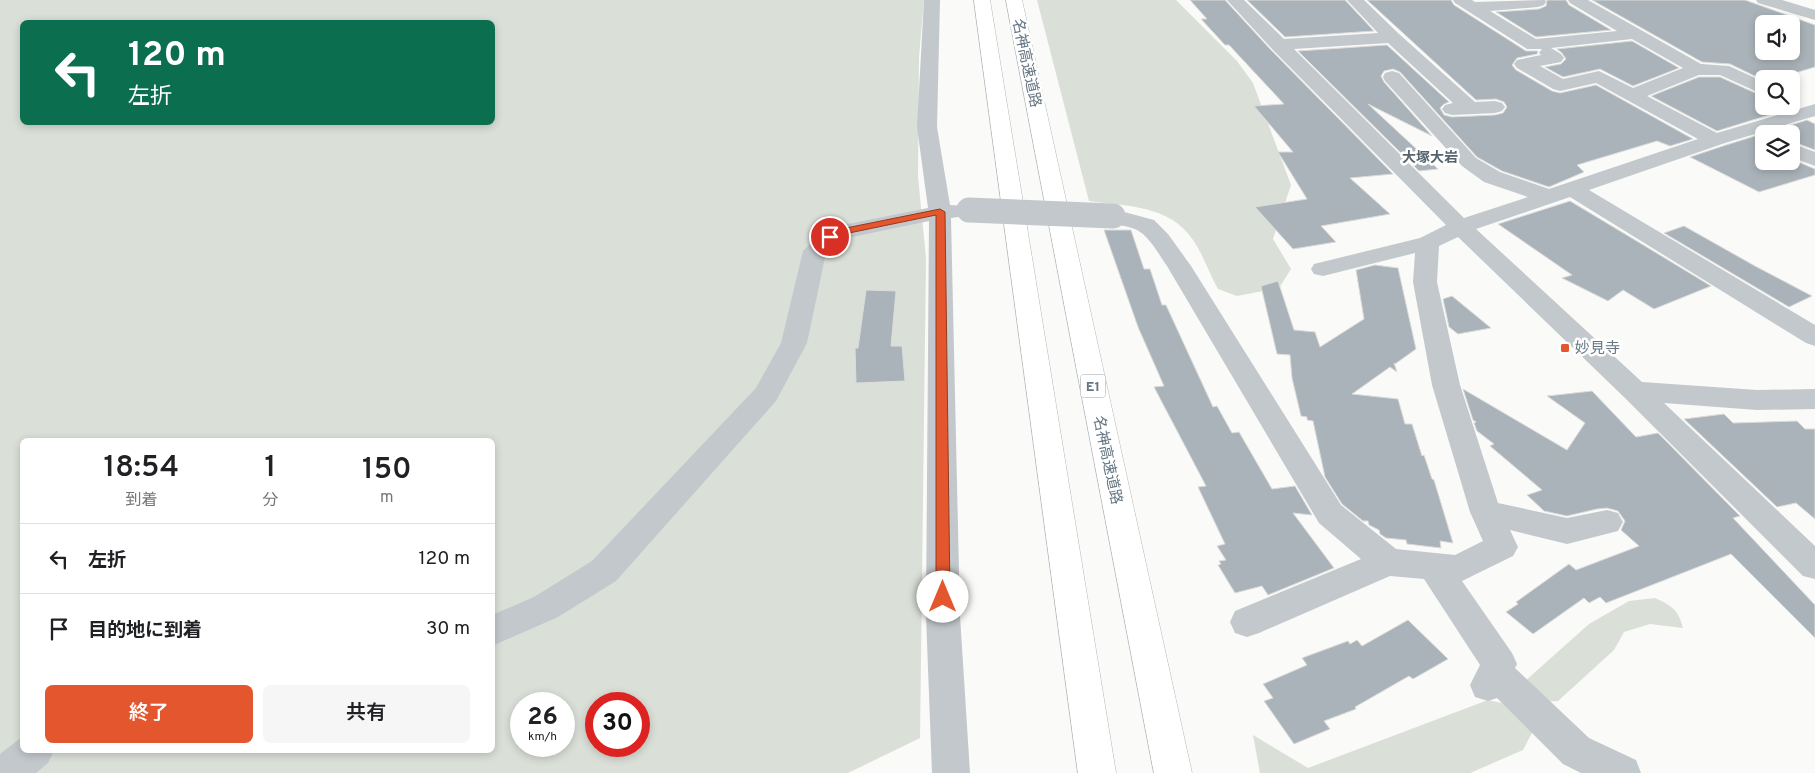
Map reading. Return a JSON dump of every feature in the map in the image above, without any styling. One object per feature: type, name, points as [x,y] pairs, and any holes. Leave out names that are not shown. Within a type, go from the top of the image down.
[{"type":"highway","points":[[982,0],[1097,773]]},
{"type":"highway","name":"名神高速道路","points":[[1014,0],[1173,773]]},
{"type":"street","points":[[932,0],[927,128],[955,211],[943,616],[951,773]]},
{"type":"street","points":[[1234,0],[1460,227],[1634,391],[1815,566]]},
{"type":"street","points":[[1355,0],[1392,37],[1470,108]]},
{"type":"street","points":[[1466,4],[1556,0]]},
{"type":"street","points":[[1576,0],[1697,69]]},
{"type":"street","points":[[1764,0],[1815,15]]},
{"type":"street","points":[[1466,4],[1555,58],[1523,64],[1560,85],[1599,77],[1715,140]]},
{"type":"street","points":[[1533,45],[1634,34]]},
{"type":"street","points":[[1278,44],[1392,37]]},
{"type":"street","points":[[1632,95],[1697,69],[1723,70],[1755,85]]},
{"type":"street","points":[[1392,77],[1469,162],[1492,177],[1561,193],[1815,337]]},
{"type":"street","points":[[1421,110],[1495,107]]},
{"type":"street","points":[[1772,125],[1806,108]]},
{"type":"street","points":[[1323,268],[1428,243],[1460,227],[1715,140],[1755,133]]},
{"type":"street","points":[[1800,152],[1815,160]]},
{"type":"street","points":[[495,630],[546,607],[604,571],[766,394],[794,343],[815,251],[830,237],[846,231],[955,211],[1113,216],[1146,225],[1160,239],[1179,266],[1330,514],[1388,562]]},
{"type":"street","points":[[1247,622],[1388,562],[1458,569],[1502,547],[1486,512],[1446,385],[1425,282],[1428,243]]},
{"type":"street","points":[[1634,391],[1758,400],[1815,399]]},
{"type":"street","points":[[1486,512],[1567,531],[1607,522]]},
{"type":"street","points":[[1433,566],[1499,664],[1491,679],[1576,751],[1622,773]]},
{"type":"street","points":[[7,773],[31,753]]},
{"type":"shaded area","points":[[0,0],[924,0],[919,57],[918,177],[926,258],[920,738],[848,773],[0,773]]},
{"type":"shaded area","points":[[1037,0],[1176,0],[1237,61],[1253,83],[1291,185],[1273,239],[1291,269],[1279,288],[1237,296],[1218,289],[1193,240],[1183,228],[1172,220],[1146,209],[1089,201]]},
{"type":"shaded area","points":[[1655,598],[1674,609],[1679,616],[1683,628],[1650,624],[1624,632],[1614,650],[1558,701],[1542,702],[1523,683],[1589,624],[1629,601]]},
{"type":"shaded area","points":[[1488,700],[1515,706],[1533,731],[1523,750],[1470,773],[1260,773],[1253,735],[1308,768]]},
{"type":"building","points":[[1190,0],[1225,0],[1271,50],[1393,174],[1350,178],[1390,214],[1321,226],[1336,242],[1293,249],[1255,207],[1307,199],[1278,152],[1293,152],[1254,106],[1284,104],[1229,45],[1225,45],[1201,19],[1207,19]]},
{"type":"building","points":[[1247,0],[1345,0],[1374,31],[1285,37]]},
{"type":"building","points":[[1367,0],[1451,0],[1454,5],[1526,51],[1538,51],[1537,54],[1517,58],[1512,65],[1516,70],[1552,91],[1560,93],[1596,85],[1693,139],[1670,146],[1657,141],[1577,165],[1584,172],[1549,187],[1502,171],[1477,157],[1400,72],[1393,69],[1384,71],[1381,76],[1384,82],[1432,136],[1368,104],[1438,169],[1419,171],[1298,51],[1387,45],[1449,102],[1440,108],[1444,115],[1452,117],[1495,115],[1503,113],[1507,107],[1504,102],[1496,99],[1476,100]]},
{"type":"building","points":[[1547,0],[1566,0],[1569,5],[1611,30],[1536,37],[1496,12],[1539,9],[1546,6]]},
{"type":"building","points":[[1592,0],[1745,0],[1787,15],[1755,15],[1755,60],[1800,60],[1800,20],[1815,25],[1815,67],[1800,72],[1755,70],[1755,76],[1730,64],[1702,62]]},
{"type":"building","points":[[1632,41],[1679,68],[1633,86],[1600,69],[1563,77],[1545,67],[1561,64],[1566,59],[1557,49]]},
{"type":"building","points":[[1699,77],[1720,77],[1755,93],[1755,115],[1769,115],[1717,131],[1651,96]]},
{"type":"building","points":[[1807,120],[1815,124],[1815,150],[1800,144],[1800,125],[1791,125]]},
{"type":"building","points":[[1755,136],[1755,170],[1800,170],[1800,163],[1815,169],[1815,175],[1759,192],[1690,157]]},
{"type":"building","points":[[1570,201],[1711,286],[1654,309],[1623,290],[1608,301],[1562,278],[1572,275],[1498,224]]},
{"type":"building","points":[[1684,226],[1812,296],[1789,307],[1664,233]]},
{"type":"building","points":[[1104,230],[1131,230],[1144,269],[1150,269],[1162,305],[1166,305],[1213,407],[1217,406],[1232,433],[1239,432],[1272,489],[1295,486],[1312,515],[1293,513],[1334,568],[1268,595],[1262,586],[1235,593],[1218,565],[1221,564],[1219,561],[1226,560],[1217,546],[1225,544],[1198,487],[1206,486],[1154,387],[1164,386],[1138,327]]},
{"type":"building","points":[[1375,265],[1398,268],[1416,349],[1394,363],[1397,372],[1390,367],[1352,394],[1398,399],[1405,424],[1412,424],[1422,456],[1424,455],[1434,480],[1453,543],[1440,541],[1441,548],[1407,544],[1406,540],[1386,538],[1380,534],[1379,530],[1369,525],[1368,521],[1363,521],[1342,504],[1325,477],[1313,421],[1301,416],[1292,378],[1290,355],[1277,354],[1261,286],[1278,281],[1294,330],[1315,332],[1320,347],[1364,319],[1356,270]]},
{"type":"building","points":[[866,290],[896,291],[891,346],[902,346],[905,381],[856,383],[855,348],[858,348]]},
{"type":"building","points":[[1452,296],[1491,328],[1458,334],[1449,327],[1443,299]]},
{"type":"building","points":[[1463,389],[1567,450],[1585,423],[1547,396],[1592,391],[1636,437],[1658,433],[1740,516],[1733,518],[1815,605],[1815,638],[1731,554],[1606,603],[1600,597],[1589,603],[1584,598],[1533,634],[1506,612],[1518,604],[1516,602],[1569,564],[1576,570],[1639,546],[1621,530],[1625,521],[1618,511],[1607,508],[1567,516],[1544,511],[1527,495],[1542,490],[1490,446],[1494,444],[1477,431],[1474,423],[1476,422],[1473,420]]},
{"type":"building","points":[[1724,414],[1733,423],[1797,421],[1805,429],[1815,429],[1815,519],[1796,503],[1777,507],[1684,419]]},
{"type":"building","points":[[1408,620],[1448,659],[1413,679],[1409,676],[1355,707],[1356,709],[1324,721],[1330,729],[1294,744],[1264,701],[1273,698],[1263,684],[1307,665],[1302,658],[1348,641],[1350,644],[1357,640],[1362,646]]},
{"type":"place","name":"妙見寺","points":[[1565,348]]},
{"type":"district","name":"大塚大岩","points":[[1430,157]]},
{"type":"route","points":[[830,237],[846,231],[940,212],[943,597]]}]
